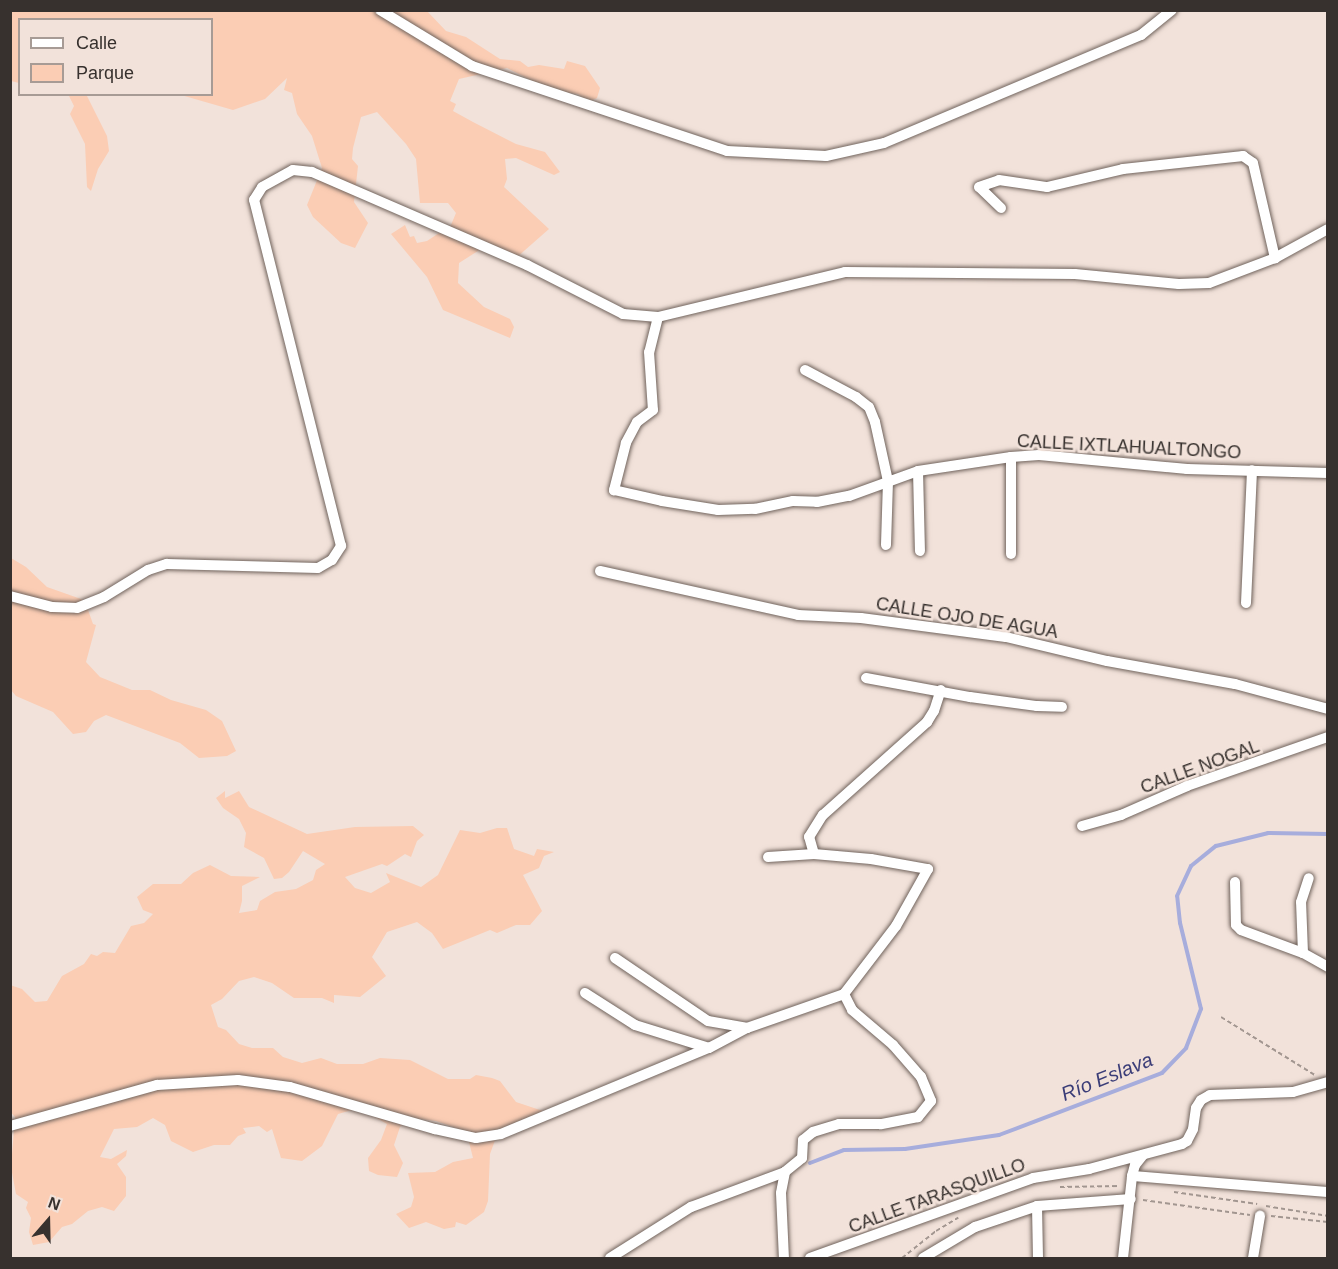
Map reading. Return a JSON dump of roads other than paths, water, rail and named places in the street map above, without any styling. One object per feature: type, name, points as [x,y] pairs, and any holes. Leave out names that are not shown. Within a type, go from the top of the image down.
[{"type":"street","points":[[380,10],[472,66],[727,151],[826,156],[884,143],[1141,35],[1172,10]]},
{"type":"street","points":[[1001,208],[979,188],[999,180],[1047,187],[1123,169],[1243,156],[1253,163],[1275,258]]},
{"type":"street","points":[[10,596],[52,607],[77,608],[104,597],[148,570],[167,564],[318,568],[332,560],[341,546],[254,200],[262,187],[293,170],[312,172],[527,265],[623,315],[658,318],[845,272],[1075,274],[1179,284],[1209,283],[1275,258],[1328,229]]},
{"type":"street","name":"CALLE IXTLAHUALTONGO","points":[[658,318],[649,352],[653,410],[637,422],[626,443],[614,490],[694,507],[736,510],[778,506],[793,501],[817,502],[849,496],[918,471],[1011,457],[1064,456],[1187,469],[1328,473]]},
{"type":"street","points":[[805,370],[869,406],[875,422],[888,481],[886,545]]},
{"type":"street","points":[[1011,457],[1011,554]]},
{"type":"street","points":[[1246,603],[1252,470]]},
{"type":"street","points":[[918,471],[920,551]]},
{"type":"street","name":"CALLE OJO DE AGUA","points":[[600,572],[798,615],[861,618],[1006,638],[1235,684],[1328,709]]},
{"type":"street","points":[[866,678],[1037,706],[1062,707]]},
{"type":"street","points":[[814,854],[809,837],[823,815],[927,722],[934,711],[941,690]]},
{"type":"street","name":"CALLE NOGAL","points":[[1083,826],[1121,815],[1187,786],[1328,737]]},
{"type":"street","points":[[10,1126],[157,1085],[238,1080],[290,1087],[435,1129],[476,1138],[501,1134],[709,1048],[747,1028],[844,994],[896,926],[928,869],[871,859],[814,854],[768,857]]},
{"type":"street","points":[[1303,953],[1301,902],[1310,878]]},
{"type":"street","points":[[1234,882],[1236,925],[1241,930],[1303,953],[1328,967]]},
{"type":"street","points":[[615,958],[708,1021],[747,1028]]},
{"type":"street","points":[[585,993],[635,1025],[709,1048]]},
{"type":"street","points":[[610,1258],[691,1207],[785,1172],[802,1158],[803,1140],[813,1132],[839,1124],[881,1124],[918,1117],[931,1101],[921,1077],[893,1045],[852,1010],[844,994]]},
{"type":"street","name":"CALLE TARASQUILLO","points":[[810,1258],[1034,1178],[1089,1169],[1187,1141],[1193,1129],[1196,1108],[1201,1100],[1210,1095],[1293,1092],[1327,1082]]},
{"type":"street","points":[[1123,1258],[1132,1176],[1135,1165],[1143,1155]]},
{"type":"street","points":[[784,1258],[781,1193],[785,1172]]},
{"type":"street","points":[[1132,1176],[1328,1192]]},
{"type":"street","points":[[923,1258],[975,1227],[1037,1206],[1131,1199]]},
{"type":"street","points":[[1037,1206],[1038,1258]]},
{"type":"street","points":[[1253,1258],[1260,1216]]},
{"type":"waterway","name":"Río Eslava","points":[[810,1163],[844,1150],[905,1149],[999,1135],[1162,1073],[1186,1048],[1201,1009],[1180,923],[1177,896],[1191,866],[1216,846],[1268,833],[1328,834]]}]
